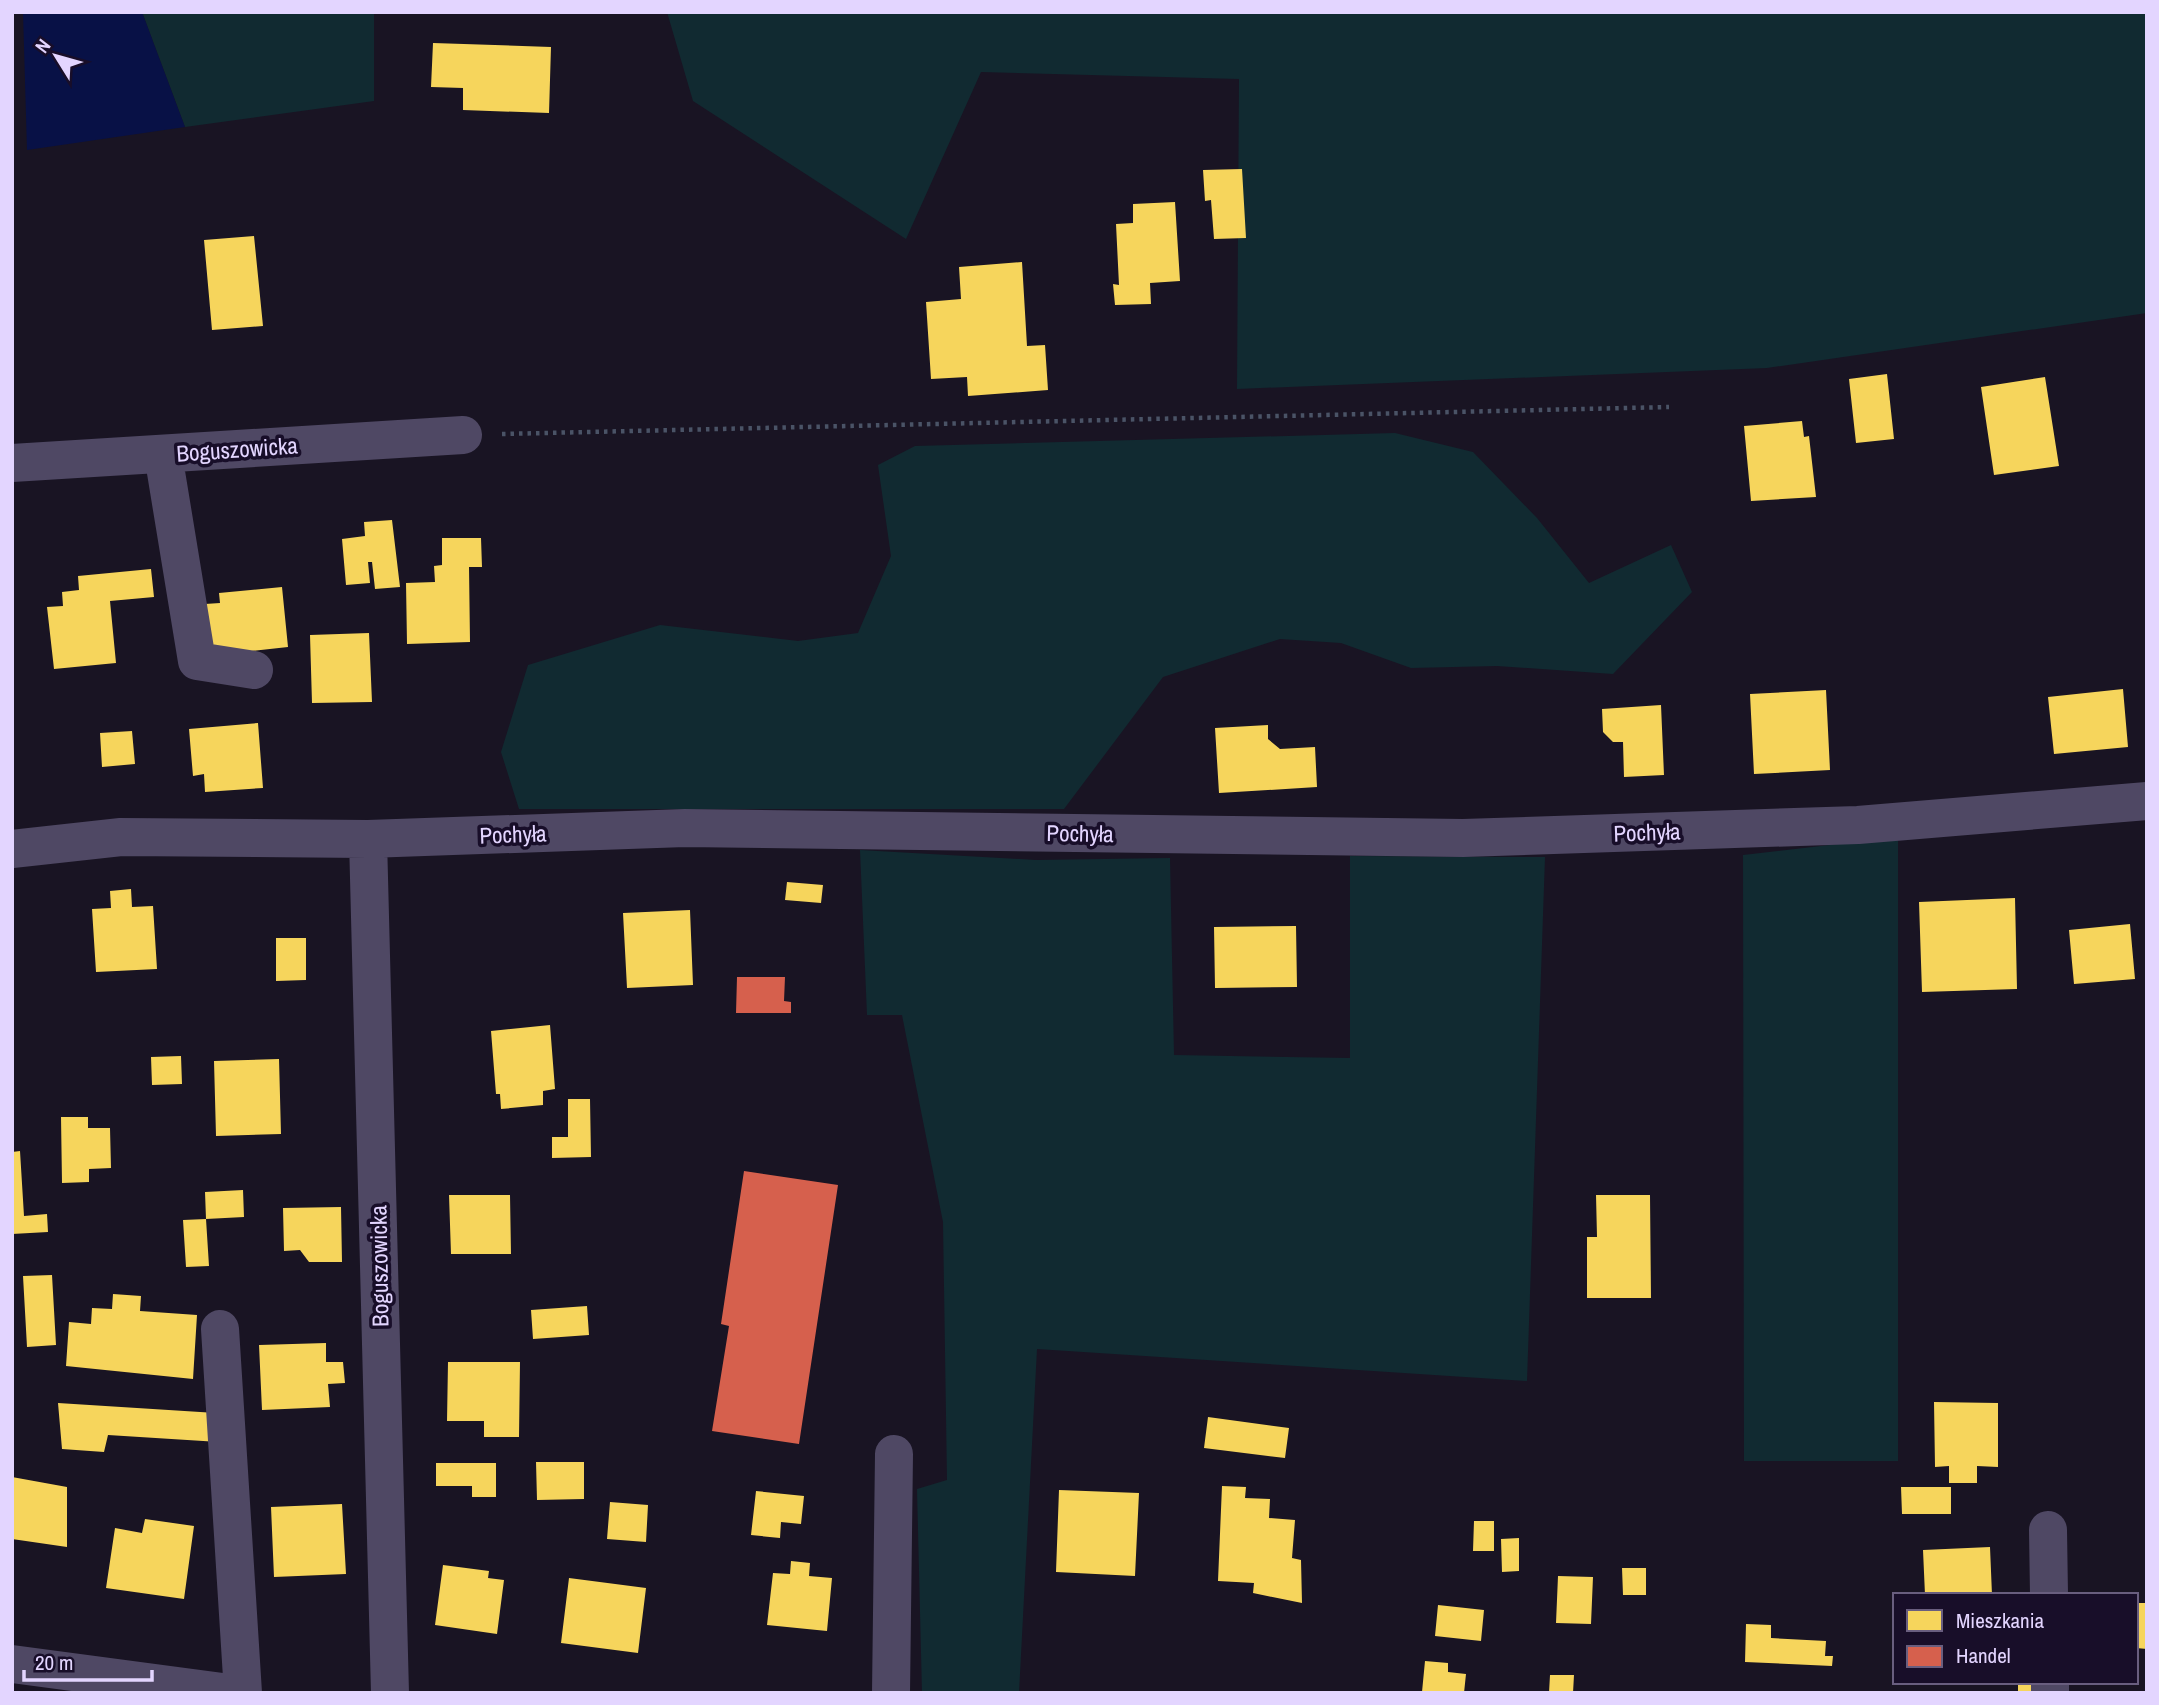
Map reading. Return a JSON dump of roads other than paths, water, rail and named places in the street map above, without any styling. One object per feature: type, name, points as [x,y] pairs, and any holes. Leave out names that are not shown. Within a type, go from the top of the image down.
[{"type":"street","name":"Boguszowicka","points":[[12,463],[463,435]]},
{"type":"street","points":[[163,454],[197,661],[254,670]]},
{"type":"street","name":"Pochyła","points":[[12,849],[121,837],[368,839],[685,828],[1463,838],[1858,825],[2147,802]]},
{"type":"street","name":"Boguszowicka","points":[[368,839],[390,1693]]},
{"type":"street","points":[[220,1329],[243,1693]]},
{"type":"street","points":[[891,1693],[894,1454]]},
{"type":"street","points":[[2048,1530],[2049,1593]]},
{"type":"street","points":[[12,1664],[230,1693]]}]
